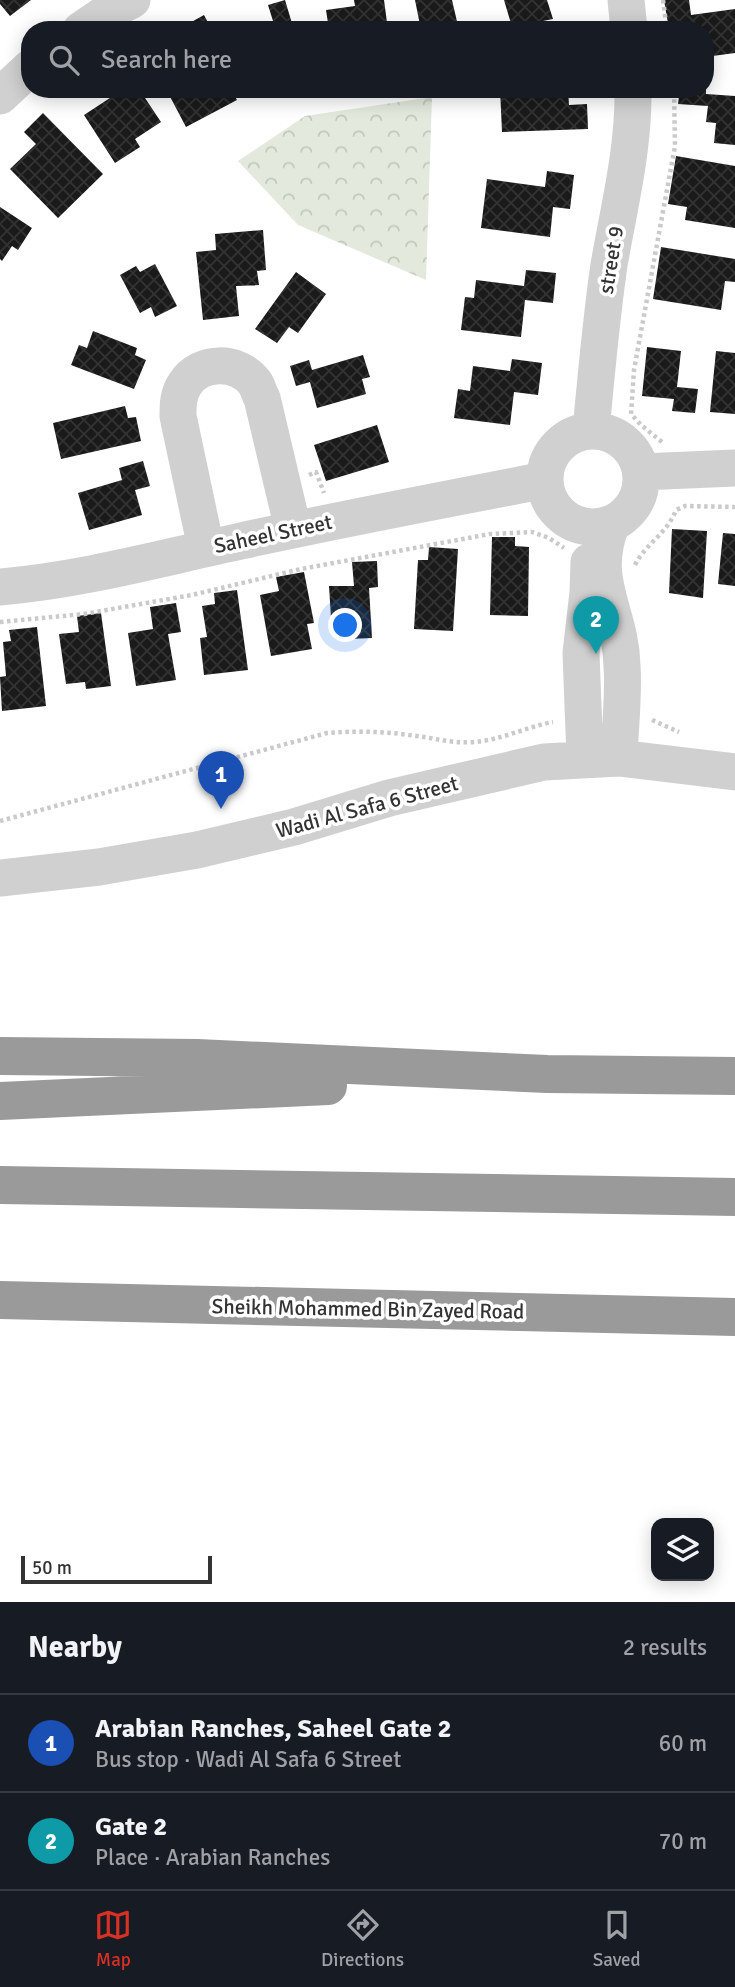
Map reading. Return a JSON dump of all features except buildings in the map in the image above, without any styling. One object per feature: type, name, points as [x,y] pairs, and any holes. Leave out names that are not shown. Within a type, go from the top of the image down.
[{"type":"highway","points":[[0,1056],[197,1058],[547,1074],[735,1076]]},
{"type":"highway","points":[[0,1101],[547,1074]]},
{"type":"highway","points":[[0,1185],[735,1197]]},
{"type":"highway","name":"Sheikh Mohammed Bin Zayed Road","points":[[0,1300],[735,1317]]},
{"type":"street","points":[[94,21],[132,0]]},
{"type":"street","points":[[625,0],[628,21]]},
{"type":"street","points":[[0,96],[21,76]]},
{"type":"street","name":"street 9","points":[[579,430],[604,308],[631,143],[633,98]]},
{"type":"street","points":[[206,548],[178,416],[178,400],[184,384],[196,372],[211,366],[228,366],[243,372],[255,383],[262,398],[293,529]]},
{"type":"street","points":[[587,534],[625,515],[641,488],[641,472],[629,447],[618,438],[605,433],[579,430],[554,452],[547,465],[541,466],[547,494],[554,507],[564,517],[587,534],[604,546],[602,560],[620,640],[632,716],[602,758]]},
{"type":"street","name":"Saheel Street","points":[[0,587],[88,574],[293,529],[541,466]]},
{"type":"street","points":[[641,472],[717,469]]},
{"type":"street","points":[[602,758],[584,716],[581,653],[609,586]]},
{"type":"street","points":[[584,716],[632,716]]},
{"type":"street","name":"Wadi Al Safa 6 Street","points":[[0,878],[99,867],[197,850],[294,827],[389,798],[544,762],[602,758],[735,772]]},
{"type":"path","points":[[663,0],[666,21]]},
{"type":"path","points":[[668,449],[631,414],[634,370],[675,146],[674,98]]},
{"type":"path","points":[[541,466],[579,430]]},
{"type":"path","points":[[701,507],[717,469]]},
{"type":"path","points":[[282,485],[316,472],[330,503]]},
{"type":"path","points":[[609,586],[671,523],[676,510],[685,506],[735,507]]},
{"type":"path","points":[[0,622],[84,614],[192,595],[301,569],[490,534],[532,532],[549,538],[587,534]]},
{"type":"path","points":[[0,821],[327,733],[383,732],[443,742],[474,742],[505,737],[534,726],[584,716]]},
{"type":"path","points":[[632,716],[685,734]]},
{"type":"green space","points":[[432,98],[426,280],[298,225],[238,161],[305,116]]},
{"type":"place","name":"Gate 2","points":[[596,654]]},
{"type":"place","name":"Arabian Ranches, Saheel Gate 2","points":[[221,809]]}]
